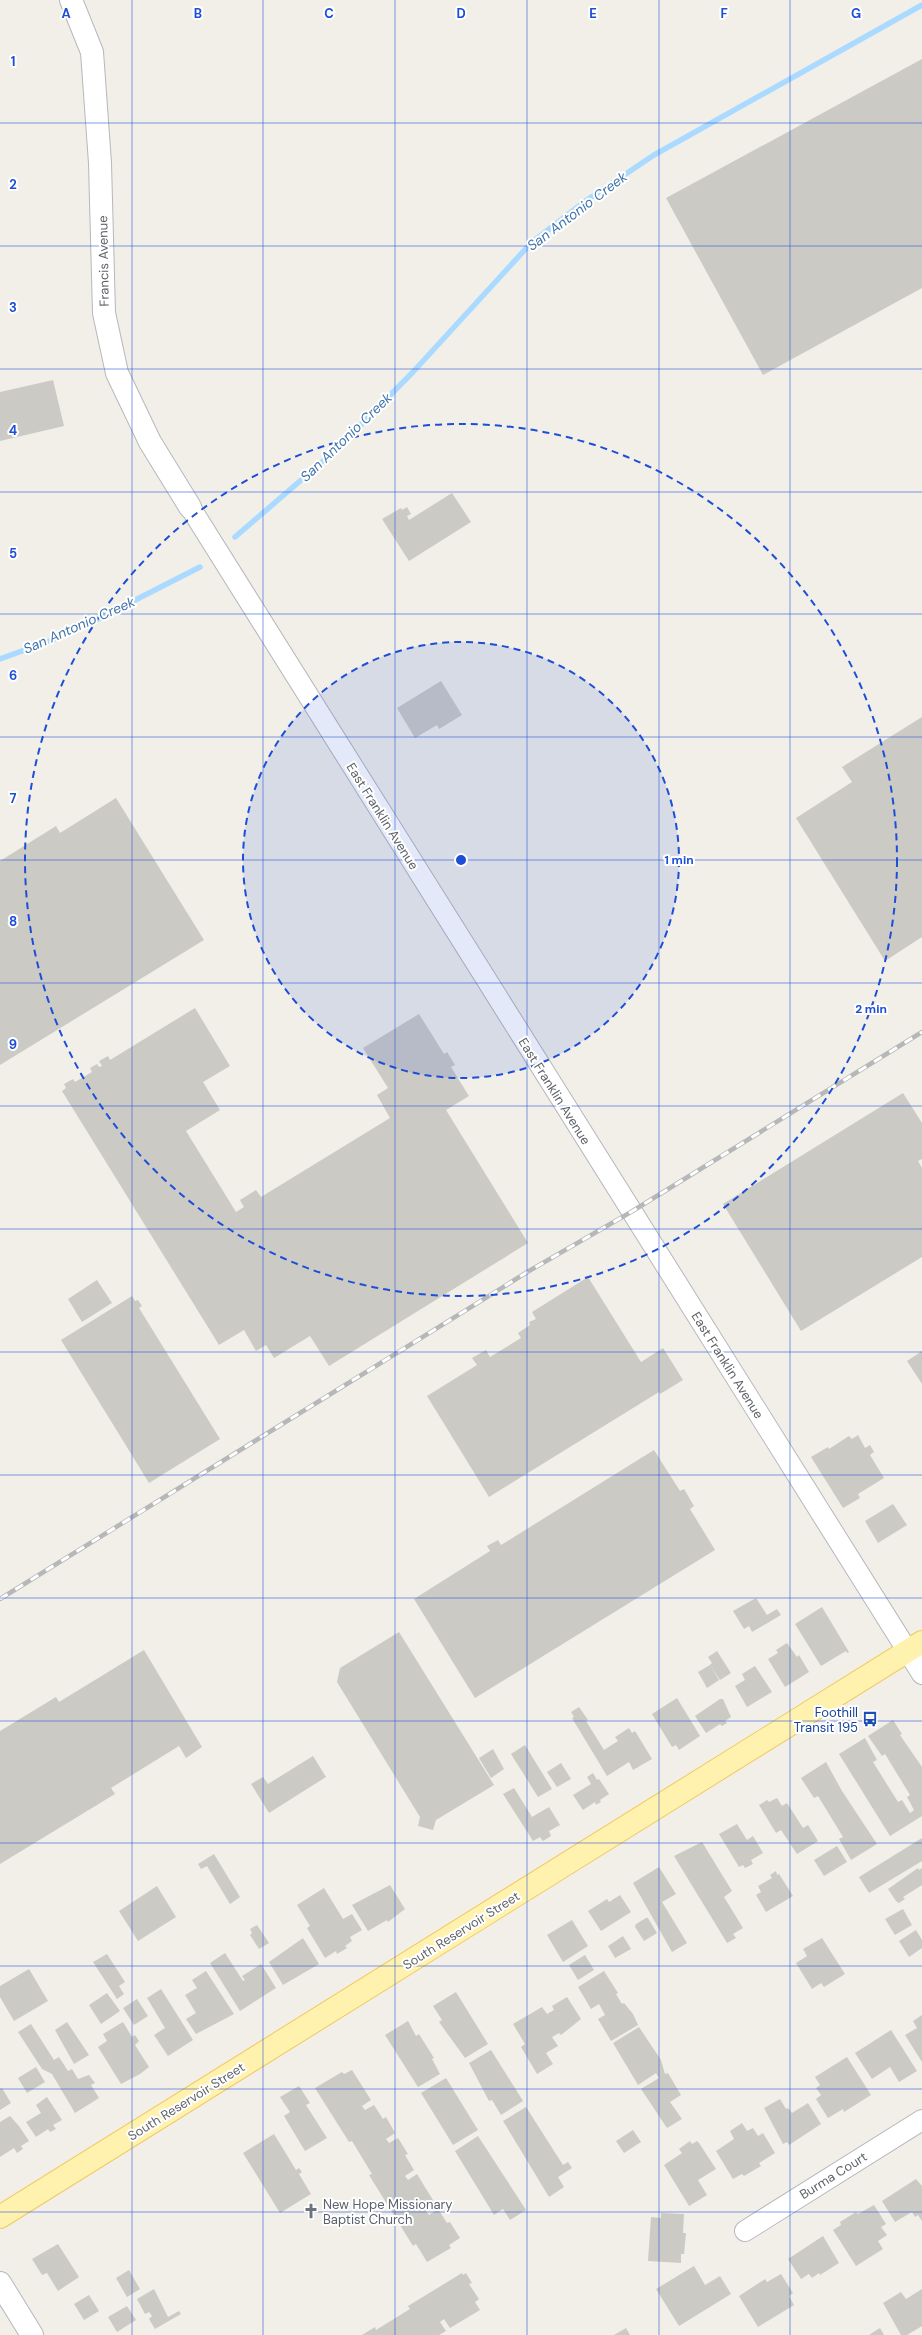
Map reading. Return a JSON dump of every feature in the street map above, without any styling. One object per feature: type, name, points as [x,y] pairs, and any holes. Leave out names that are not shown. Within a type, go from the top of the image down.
[{"type":"main road","name":"South Reservoir Street","points":[[0,2217],[915,1647]]},
{"type":"street","name":"Francis Avenue","points":[[70,0],[92,52],[100,163],[104,313],[118,373],[150,442],[190,507]]},
{"type":"street","name":"East Franklin Avenue","points":[[190,507],[391,830],[915,1647],[922,1674]]},
{"type":"street","name":"Burma Court","points":[[745,2231],[922,2120]]},
{"type":"street","points":[[0,2283],[32,2335]]},
{"type":"building","points":[[922,59],[922,288],[763,375],[666,198]]},
{"type":"building","points":[[53,380],[64,426],[0,441],[0,392]]},
{"type":"building","points":[[452,493],[471,522],[409,561],[382,519],[401,508],[402,510],[407,507],[411,514],[407,516],[409,520]]},
{"type":"building","points":[[441,681],[462,715],[439,729],[437,725],[415,738],[397,708]]},
{"type":"building","points":[[922,717],[922,937],[885,961],[796,818],[852,782],[842,767]]},
{"type":"building","points":[[116,798],[204,940],[0,1065],[0,861],[56,826],[60,833]]},
{"type":"building","points":[[195,1008],[230,1066],[203,1082],[220,1110],[186,1131],[236,1212],[244,1207],[240,1200],[256,1190],[261,1197],[390,1118],[377,1095],[388,1088],[363,1048],[419,1014],[444,1054],[447,1052],[455,1065],[451,1067],[469,1096],[446,1110],[528,1243],[329,1366],[310,1336],[274,1358],[266,1345],[256,1351],[244,1330],[219,1345],[62,1091],[66,1088],[64,1084],[73,1079],[75,1082],[92,1072],[90,1068],[97,1064],[99,1067],[102,1066],[99,1061],[108,1056],[110,1060]]},
{"type":"building","points":[[903,1093],[922,1123],[922,1159],[918,1161],[922,1168],[922,1257],[801,1331],[723,1204]]},
{"type":"building","points":[[588,1277],[641,1362],[663,1348],[683,1380],[660,1394],[659,1392],[489,1497],[427,1396],[477,1365],[472,1358],[486,1350],[490,1357],[521,1338],[518,1333],[530,1325],[529,1322],[536,1319],[532,1312]]},
{"type":"building","points":[[97,1280],[112,1303],[82,1322],[68,1299]]},
{"type":"building","points":[[132,1296],[135,1301],[138,1300],[142,1306],[139,1308],[220,1439],[149,1483],[61,1340]]},
{"type":"building","points":[[922,1351],[922,1384],[907,1361]]},
{"type":"building","points":[[858,1435],[865,1448],[870,1445],[874,1452],[870,1455],[884,1478],[858,1494],[860,1498],[843,1508],[811,1457],[828,1447],[829,1449],[849,1436],[852,1439]]},
{"type":"building","points":[[654,1450],[680,1491],[684,1489],[694,1506],[690,1509],[715,1550],[475,1698],[414,1599],[490,1551],[487,1546],[498,1540],[501,1545]]},
{"type":"building","points":[[893,1504],[907,1525],[878,1543],[865,1521]]},
{"type":"building","points":[[756,1598],[767,1615],[777,1609],[781,1615],[752,1632],[749,1626],[744,1629],[733,1611]]},
{"type":"building","points":[[822,1607],[849,1652],[847,1653],[846,1651],[821,1666],[795,1624]]},
{"type":"building","points":[[399,1632],[494,1785],[436,1820],[433,1830],[418,1826],[420,1817],[337,1682],[340,1668]]},
{"type":"building","points":[[787,1643],[797,1657],[799,1655],[809,1672],[785,1687],[768,1659],[778,1653],[776,1650]]},
{"type":"building","points":[[144,1650],[202,1747],[186,1758],[179,1746],[111,1788],[115,1794],[0,1864],[0,1731],[56,1697],[59,1702]]},
{"type":"building","points":[[717,1651],[731,1673],[720,1680],[710,1665],[712,1663],[708,1657]]},
{"type":"building","points":[[710,1665],[719,1680],[707,1688],[698,1672]]},
{"type":"building","points":[[755,1666],[772,1692],[747,1707],[735,1686],[745,1680],[742,1674]]},
{"type":"building","points":[[677,1698],[700,1736],[679,1750],[676,1745],[672,1747],[652,1714]]},
{"type":"building","points":[[720,1699],[723,1699],[731,1717],[725,1721],[727,1723],[722,1726],[720,1724],[706,1733],[695,1716]]},
{"type":"building","points":[[579,1707],[588,1720],[586,1721],[604,1750],[618,1741],[615,1737],[629,1728],[632,1733],[635,1731],[652,1759],[633,1770],[629,1762],[607,1776],[572,1718],[574,1717],[571,1712]]},
{"type":"building","points":[[893,1720],[902,1734],[900,1735],[922,1767],[922,1816],[890,1836],[839,1754],[865,1738],[877,1760],[873,1762],[898,1802],[902,1800],[910,1813],[914,1810],[907,1797],[910,1795],[885,1754],[882,1756],[868,1736]]},
{"type":"building","points":[[525,1745],[552,1789],[538,1797],[511,1754]]},
{"type":"building","points":[[493,1749],[504,1769],[491,1778],[479,1758]]},
{"type":"building","points":[[313,1756],[326,1777],[269,1813],[251,1784],[263,1777],[268,1784]]},
{"type":"building","points":[[826,1762],[842,1791],[877,1844],[851,1860],[839,1839],[843,1837],[818,1796],[814,1798],[801,1778]]},
{"type":"building","points":[[561,1763],[571,1779],[557,1787],[547,1772]]},
{"type":"building","points":[[593,1773],[609,1794],[600,1800],[601,1802],[596,1805],[595,1802],[583,1810],[573,1795],[591,1784],[587,1777]]},
{"type":"building","points":[[514,1788],[532,1817],[549,1807],[560,1825],[549,1831],[551,1836],[543,1841],[540,1837],[533,1841],[503,1794]]},
{"type":"building","points":[[777,1798],[782,1806],[787,1803],[803,1828],[808,1825],[818,1841],[797,1854],[781,1830],[776,1833],[759,1805],[767,1800],[769,1802]]},
{"type":"building","points":[[737,1824],[747,1840],[753,1836],[763,1853],[751,1860],[753,1864],[745,1868],[743,1865],[739,1867],[719,1834]]},
{"type":"building","points":[[922,1838],[922,1861],[869,1893],[859,1877]]},
{"type":"building","points":[[702,1842],[732,1891],[724,1897],[743,1928],[733,1934],[736,1938],[727,1943],[674,1856]]},
{"type":"building","points":[[837,1846],[847,1862],[824,1876],[814,1860]]},
{"type":"building","points":[[214,1854],[240,1897],[230,1904],[207,1866],[201,1869],[198,1864]]},
{"type":"building","points":[[659,1867],[676,1894],[662,1902],[687,1943],[672,1952],[633,1883]]},
{"type":"building","points":[[918,1868],[919,1870],[922,1868],[922,1885],[903,1897],[905,1899],[899,1903],[888,1889]]},
{"type":"building","points":[[776,1871],[777,1875],[779,1874],[793,1896],[766,1912],[756,1895],[761,1892],[758,1886],[772,1878],[770,1875]]},
{"type":"building","points":[[390,1885],[405,1909],[388,1922],[387,1920],[368,1931],[352,1905]]},
{"type":"building","points":[[157,1886],[176,1917],[138,1941],[119,1911]]},
{"type":"building","points":[[324,1888],[343,1919],[352,1914],[362,1930],[350,1937],[352,1941],[345,1946],[347,1948],[337,1954],[336,1951],[325,1958],[307,1928],[310,1926],[297,1905]]},
{"type":"building","points":[[620,1895],[631,1912],[601,1931],[588,1911],[607,1899],[609,1902]]},
{"type":"building","points":[[903,1909],[912,1925],[895,1935],[885,1919]]},
{"type":"building","points":[[648,1918],[657,1933],[644,1941],[635,1927],[636,1924]]},
{"type":"building","points":[[572,1920],[588,1946],[563,1962],[547,1935]]},
{"type":"building","points":[[257,1925],[269,1943],[259,1949],[250,1935],[252,1933],[250,1929]]},
{"type":"building","points":[[916,1930],[922,1940],[922,1948],[909,1957],[899,1941]]},
{"type":"building","points":[[623,1936],[631,1949],[615,1958],[608,1946]]},
{"type":"building","points":[[303,1938],[319,1964],[283,1985],[269,1962]]},
{"type":"building","points":[[822,1938],[845,1974],[824,1987],[821,1983],[812,1989],[796,1963],[807,1956],[803,1949]]},
{"type":"building","points":[[225,1953],[243,1981],[245,1980],[242,1976],[261,1964],[276,1988],[240,2011],[210,1963]]},
{"type":"building","points":[[107,1954],[125,1982],[119,1986],[124,1994],[117,1999],[93,1962]]},
{"type":"building","points":[[585,1955],[594,1970],[578,1980],[569,1965]]},
{"type":"building","points":[[29,1969],[48,2001],[14,2021],[0,1997],[0,1986]]},
{"type":"building","points":[[206,1971],[234,2014],[196,2034],[186,2019],[196,2013],[185,1995],[197,1988],[192,1980]]},
{"type":"building","points":[[604,1971],[618,1993],[616,1994],[622,2004],[624,2003],[633,2014],[638,2025],[611,2041],[598,2019],[605,2015],[599,2004],[591,2009],[578,1987]]},
{"type":"building","points":[[161,1989],[193,2040],[168,2056],[154,2035],[165,2028],[147,1998]]},
{"type":"building","points":[[456,1992],[488,2044],[465,2058],[439,2022],[442,2020],[433,2006]]},
{"type":"building","points":[[107,1993],[120,2011],[101,2024],[89,2005]]},
{"type":"building","points":[[567,1997],[581,2019],[561,2035],[559,2033],[552,2037],[558,2046],[546,2053],[553,2064],[537,2074],[521,2047],[525,2044],[513,2024],[542,2007],[547,2014],[554,2010],[552,2006]]},
{"type":"building","points":[[137,1999],[148,2016],[134,2025],[123,2008]]},
{"type":"building","points":[[922,2015],[922,2062],[905,2035],[917,2028],[913,2021]]},
{"type":"building","points":[[408,2021],[416,2036],[419,2034],[434,2058],[432,2059],[440,2074],[418,2087],[385,2035]]},
{"type":"building","points":[[67,2022],[89,2055],[74,2064],[55,2030]]},
{"type":"building","points":[[123,2022],[132,2037],[135,2035],[139,2041],[135,2045],[149,2067],[140,2074],[121,2084],[98,2047],[107,2041],[103,2034]]},
{"type":"building","points":[[31,2024],[54,2060],[59,2057],[68,2071],[72,2069],[78,2079],[89,2075],[95,2083],[91,2085],[99,2098],[75,2113],[52,2074],[42,2069],[18,2032]]},
{"type":"building","points":[[639,2027],[661,2060],[665,2074],[668,2073],[681,2095],[670,2102],[682,2119],[667,2128],[641,2089],[659,2078],[656,2073],[638,2085],[613,2043]]},
{"type":"building","points":[[891,2030],[917,2071],[899,2082],[890,2067],[872,2079],[855,2053]]},
{"type":"building","points":[[491,2050],[523,2101],[501,2115],[492,2100],[489,2101],[469,2063]]},
{"type":"building","points":[[847,2057],[871,2095],[844,2112],[843,2109],[828,2118],[816,2099],[821,2095],[816,2088],[820,2085],[815,2077]]},
{"type":"building","points":[[36,2067],[45,2082],[27,2093],[18,2078]]},
{"type":"building","points":[[352,2070],[371,2100],[362,2106],[365,2110],[374,2105],[383,2119],[386,2117],[395,2133],[386,2139],[389,2143],[398,2138],[408,2154],[405,2155],[414,2170],[405,2176],[408,2180],[417,2174],[436,2205],[426,2211],[429,2215],[438,2209],[447,2223],[450,2222],[460,2238],[449,2245],[451,2248],[427,2262],[416,2244],[413,2246],[369,2175],[372,2174],[352,2141],[349,2142],[315,2088],[342,2072],[344,2074]]},
{"type":"building","points":[[446,2078],[478,2130],[453,2145],[421,2093]]},
{"type":"building","points":[[299,2086],[310,2103],[306,2105],[327,2138],[305,2151],[284,2116],[290,2112],[280,2097]]},
{"type":"building","points":[[2,2088],[11,2103],[0,2110],[0,2089]]},
{"type":"building","points":[[47,2097],[62,2120],[53,2125],[56,2129],[50,2132],[48,2129],[36,2137],[26,2122],[41,2113],[36,2105]]},
{"type":"building","points":[[780,2099],[786,2109],[788,2108],[792,2113],[808,2103],[821,2124],[789,2145],[787,2142],[783,2144],[764,2108]]},
{"type":"building","points":[[526,2107],[563,2165],[568,2162],[572,2168],[558,2177],[564,2187],[549,2197],[503,2121]]},
{"type":"building","points":[[10,2116],[29,2141],[21,2146],[23,2149],[17,2153],[14,2148],[0,2157],[0,2122]]},
{"type":"building","points":[[742,2123],[747,2131],[753,2128],[758,2136],[763,2133],[775,2153],[759,2163],[761,2166],[744,2176],[742,2174],[733,2179],[716,2151],[734,2139],[730,2131]]},
{"type":"building","points":[[633,2130],[641,2142],[624,2153],[616,2141]]},
{"type":"building","points":[[274,2134],[296,2170],[299,2168],[302,2172],[299,2174],[311,2194],[280,2213],[243,2153]]},
{"type":"building","points":[[478,2136],[526,2210],[510,2220],[503,2209],[494,2215],[455,2151]]},
{"type":"building","points":[[690,2141],[692,2144],[697,2141],[699,2143],[716,2169],[698,2180],[707,2195],[689,2206],[664,2165],[682,2153],[679,2149]]},
{"type":"building","points":[[916,2179],[922,2186],[922,2221],[918,2215],[915,2217],[912,2212],[895,2222],[882,2201]]},
{"type":"building","points":[[874,2205],[886,2224],[881,2227],[887,2235],[878,2241],[883,2249],[856,2266],[833,2230],[841,2225],[840,2222],[856,2212],[858,2214]]},
{"type":"building","points":[[661,2213],[684,2214],[683,2233],[686,2233],[684,2254],[681,2254],[681,2263],[648,2261],[651,2217],[661,2218]]},
{"type":"building","points":[[823,2236],[839,2263],[820,2275],[819,2273],[812,2278],[809,2274],[801,2279],[788,2259]]},
{"type":"building","points":[[58,2244],[79,2277],[58,2291],[47,2273],[42,2275],[32,2259]]},
{"type":"building","points":[[694,2266],[705,2285],[720,2276],[731,2294],[679,2326],[656,2289]]},
{"type":"building","points":[[129,2270],[140,2289],[127,2297],[116,2278]]},
{"type":"building","points":[[462,2273],[463,2275],[466,2273],[472,2283],[469,2284],[479,2299],[475,2302],[480,2310],[450,2328],[444,2319],[440,2322],[446,2331],[439,2335],[362,2335],[375,2327],[376,2330],[410,2309],[408,2306]]},
{"type":"building","points":[[781,2274],[793,2293],[789,2296],[794,2305],[758,2327],[739,2296],[765,2279],[767,2282]]},
{"type":"building","points":[[154,2289],[168,2317],[179,2311],[181,2314],[155,2329],[149,2319],[152,2316],[149,2312],[145,2314],[137,2299]]},
{"type":"building","points":[[922,2289],[922,2326],[907,2335],[901,2335],[883,2303],[901,2292],[906,2299]]},
{"type":"building","points":[[89,2295],[99,2311],[84,2320],[74,2304]]},
{"type":"building","points":[[127,2306],[136,2320],[117,2332],[108,2317]]},
{"type":"building","points":[[626,2328],[630,2335],[614,2335]]},
{"type":"building","points":[[880,2328],[884,2335],[869,2335]]},
{"type":"waterway","name":"San Antonio Creek","points":[[235,537],[336,450],[413,372],[531,243],[587,200],[654,155],[922,5]]},
{"type":"waterway","name":"San Antonio Creek","points":[[0,659],[55,639],[96,620],[200,567]]},
{"type":"railway","points":[[0,1599],[529,1271],[631,1212],[922,1032]]},
{"type":"place","name":"Foothill Transit 195","points":[[870,1719]]},
{"type":"place","name":"New Hope Missionary Baptist Church","points":[[311,2211]]}]
